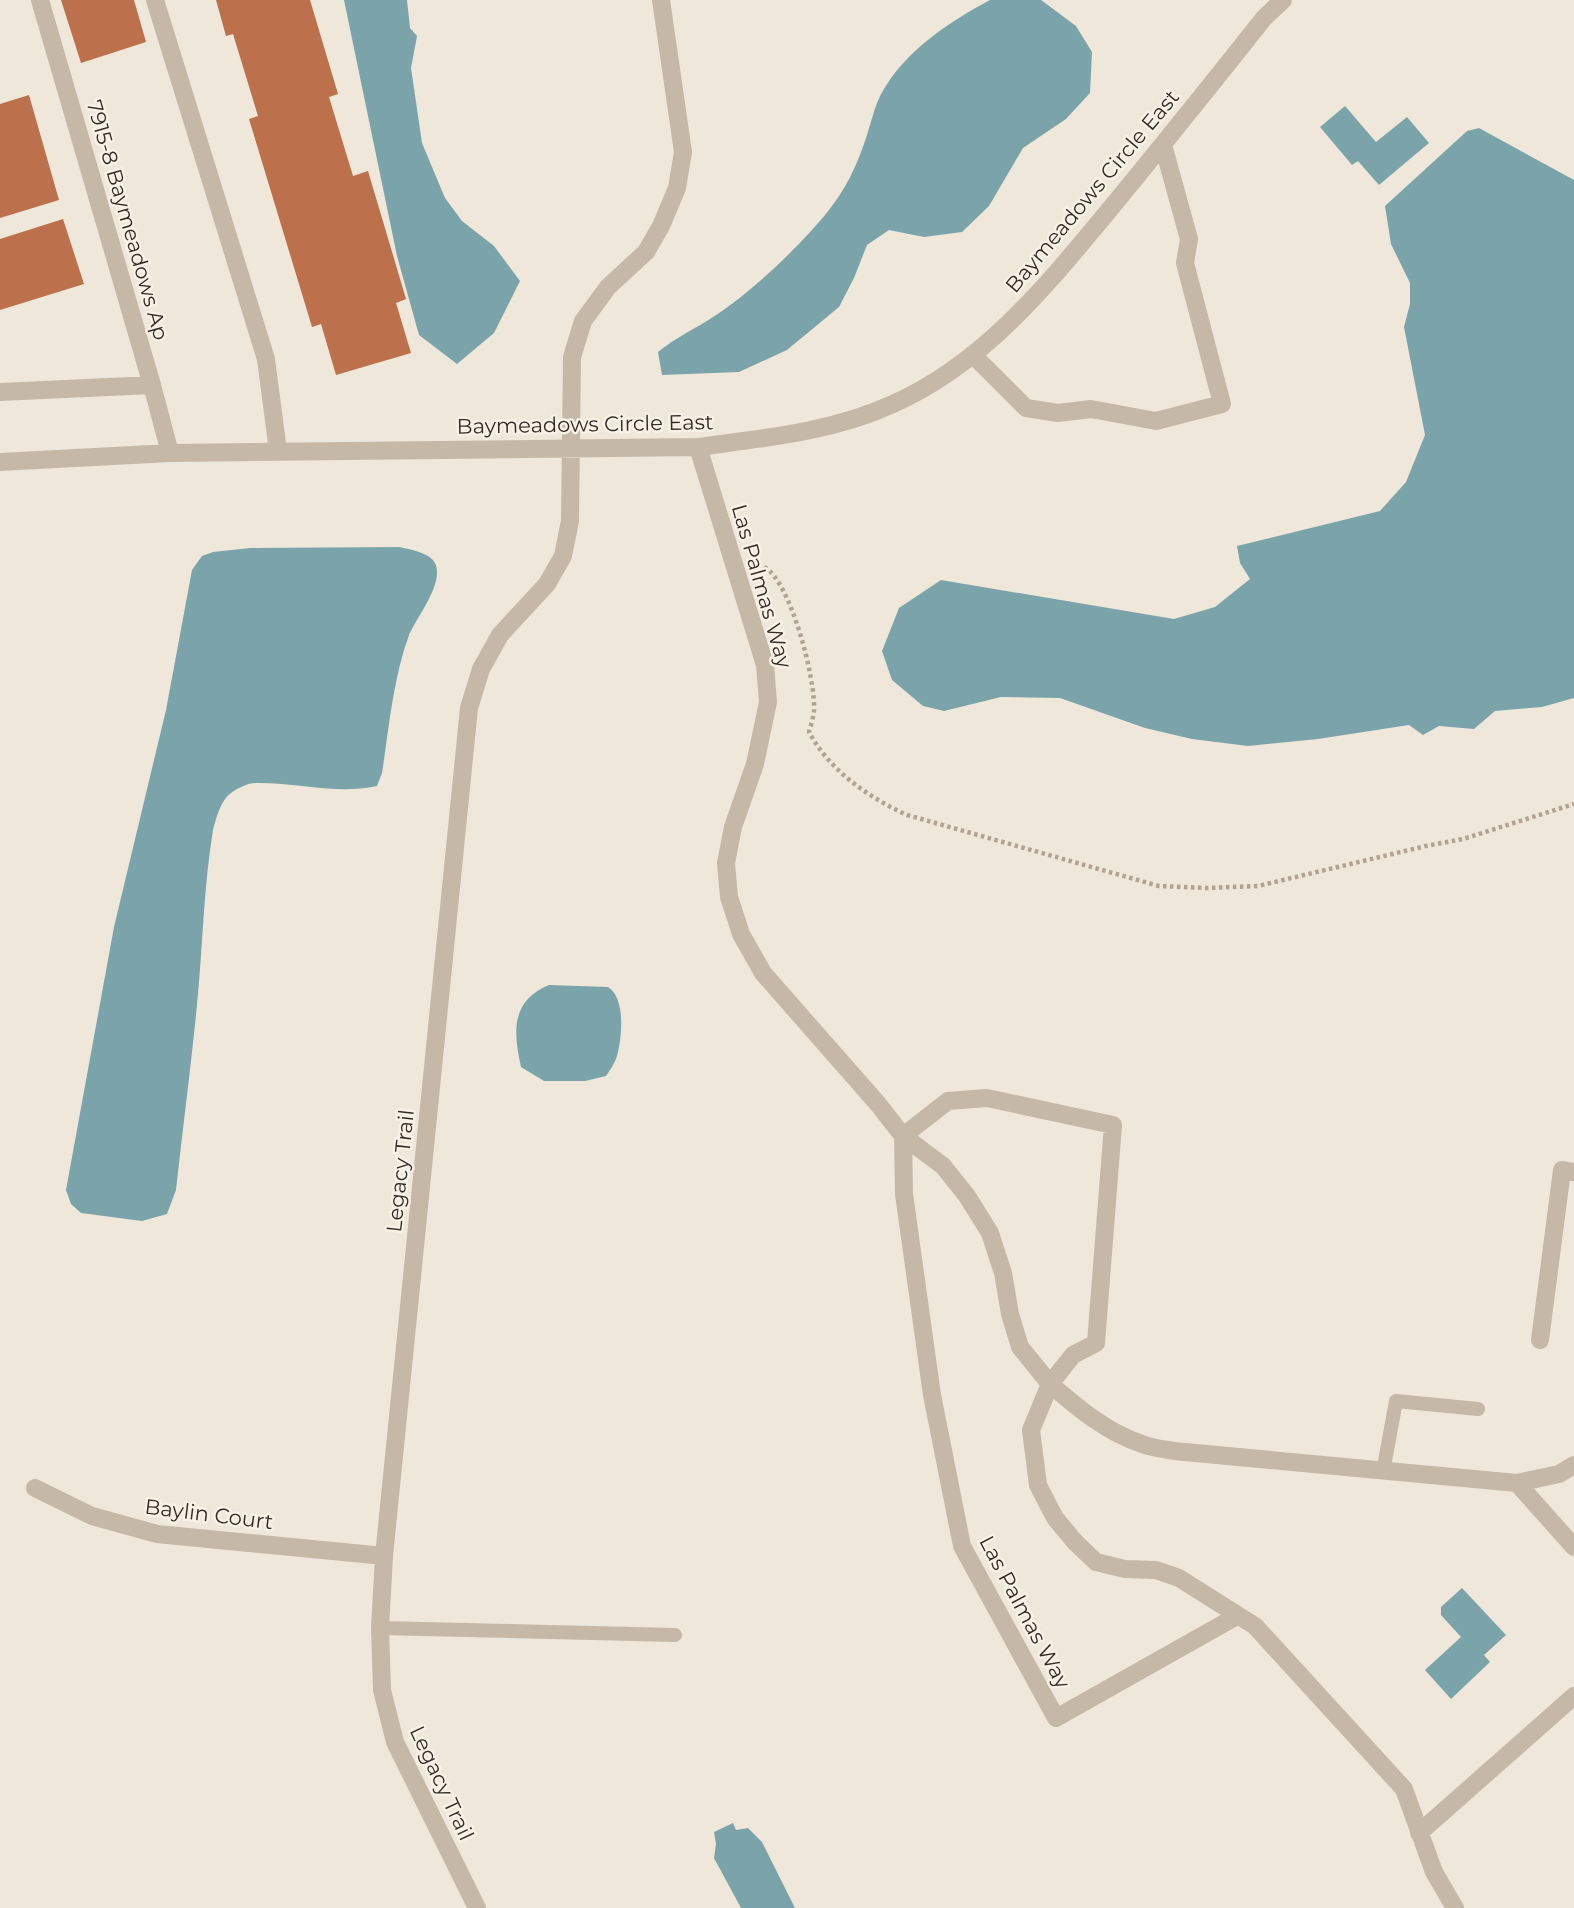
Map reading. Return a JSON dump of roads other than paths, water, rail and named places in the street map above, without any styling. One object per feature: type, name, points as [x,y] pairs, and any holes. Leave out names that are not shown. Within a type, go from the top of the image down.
[{"type":"street","name":"7915-8 Baymeadows Ap","points":[[40,0],[170,453]]},
{"type":"street","points":[[155,0],[265,359],[278,451]]},
{"type":"street","name":"Legacy Trail","points":[[477,1908],[395,1742],[382,1690],[380,1628],[384,1556],[469,708],[481,668],[500,635],[547,584],[563,556],[570,521],[572,357],[583,321],[607,287],[646,252],[661,226],[677,188],[683,152],[661,0]]},
{"type":"street","name":"Baymeadows Circle East","points":[[0,463],[170,453],[698,447],[785,436],[839,424],[894,404],[974,356],[1008,324],[1085,239],[1264,18],[1283,0]]},
{"type":"street","points":[[974,356],[1026,408],[1058,413],[1091,409],[1156,421],[1222,404],[1185,263],[1189,239],[1163,145]]},
{"type":"street","points":[[0,392],[152,385]]},
{"type":"street","name":"Las Palmas Way","points":[[698,447],[765,664],[768,702],[755,764],[730,839],[726,863],[729,897],[741,934],[762,973],[903,1136],[943,1166],[967,1196],[990,1233],[1003,1273],[1010,1314],[1020,1347],[1050,1384],[1103,1425],[1140,1444],[1174,1451],[1517,1483],[1559,1474],[1574,1465]]},
{"type":"street","points":[[903,1136],[948,1101],[987,1098],[1113,1125],[1096,1343],[1073,1355],[1050,1384],[1031,1430],[1038,1485],[1055,1518],[1074,1542],[1096,1562],[1125,1569],[1156,1570],[1179,1578],[1255,1626],[1404,1789],[1434,1872],[1455,1908]]},
{"type":"street","name":"Las Palmas Way","points":[[903,1136],[904,1194],[932,1395],[962,1546],[1056,1718],[1237,1616]]},
{"type":"street","points":[[1540,1339],[1562,1170],[1574,1172]]},
{"type":"street","points":[[1517,1483],[1574,1547]]},
{"type":"street","name":"Baylin Court","points":[[35,1488],[92,1516],[157,1534],[384,1556]]},
{"type":"street","points":[[1419,1833],[1574,1696]]},
{"type":"lane","points":[[1383,1472],[1396,1401],[1478,1409]]},
{"type":"lane","points":[[380,1628],[675,1635]]},
{"type":"water","points":[[344,0],[407,0],[410,28],[417,36],[411,68],[422,143],[445,198],[462,221],[494,246],[520,281],[494,333],[457,364],[419,335],[397,256]]},
{"type":"water","points":[[990,0],[1041,0],[1076,26],[1092,52],[1090,93],[1066,119],[1023,148],[989,206],[962,232],[924,237],[889,230],[867,245],[839,307],[787,350],[739,372],[662,375],[658,352],[746,293],[791,252],[829,210],[854,170],[877,103],[897,70],[925,42]]},
{"type":"water","points":[[1345,106],[1376,142],[1407,117],[1429,143],[1379,185],[1358,161],[1352,165],[1320,127]]},
{"type":"water","points":[[1479,128],[1574,180],[1574,698],[1542,707],[1495,711],[1474,729],[1439,726],[1423,735],[1409,725],[1318,739],[1248,746],[1192,739],[1145,728],[1060,698],[1001,697],[944,711],[923,706],[892,680],[882,651],[899,608],[941,580],[1174,619],[1215,607],[1250,579],[1240,563],[1237,546],[1380,511],[1406,482],[1425,435],[1404,327],[1410,304],[1410,283],[1391,244],[1385,206],[1467,131]]},
{"type":"water","points":[[399,547],[428,556],[436,565],[437,571],[431,595],[409,635],[399,669],[382,773],[377,786],[331,789],[252,783],[236,789],[224,800],[213,830],[210,851],[196,1019],[176,1190],[167,1214],[142,1221],[81,1213],[71,1204],[66,1190],[114,927],[166,710],[192,570],[202,556],[213,552],[250,548]]},
{"type":"water","points":[[549,985],[608,987],[614,992],[620,1009],[620,1039],[616,1059],[606,1076],[585,1081],[544,1081],[521,1067],[516,1029],[521,1008],[527,1000]]},
{"type":"water","points":[[1462,1588],[1506,1635],[1484,1655],[1490,1662],[1451,1699],[1425,1670],[1461,1637],[1441,1615],[1441,1607]]},
{"type":"water","points":[[733,1823],[736,1830],[748,1828],[762,1842],[795,1908],[741,1908],[714,1858],[714,1832]]}]
